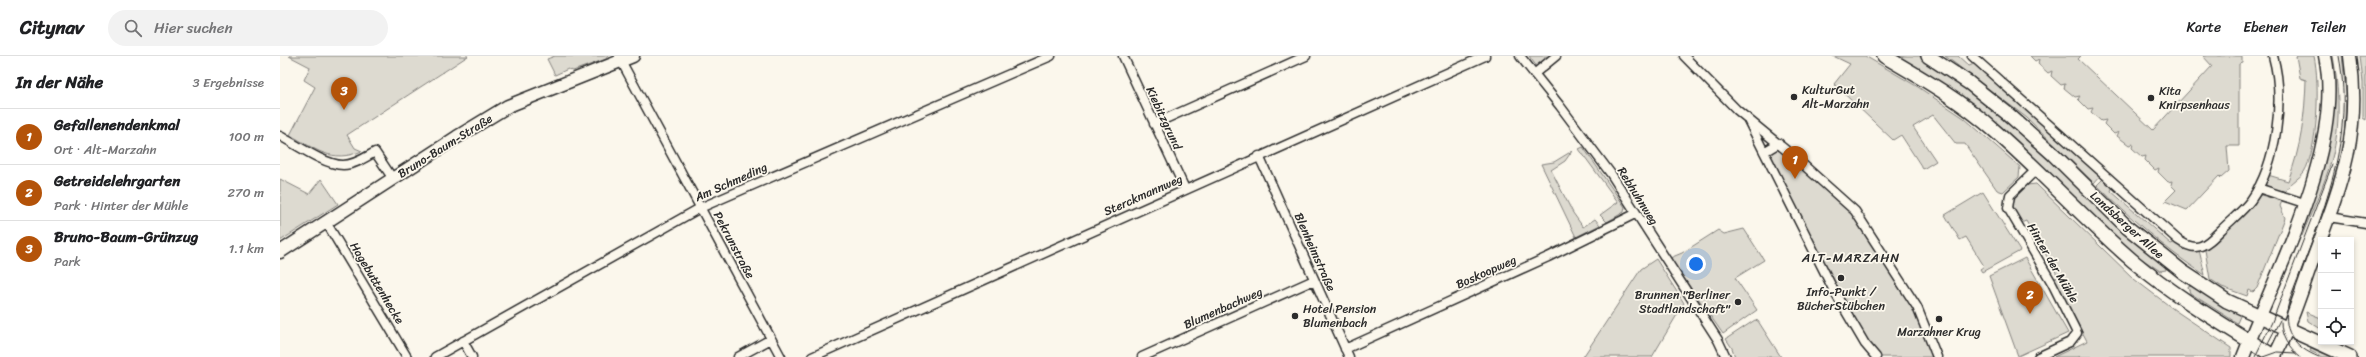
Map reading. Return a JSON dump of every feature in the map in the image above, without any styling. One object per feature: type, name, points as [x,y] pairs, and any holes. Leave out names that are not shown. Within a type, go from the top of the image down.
[{"type":"main road","name":"Bruno-Baum-Straße","points":[[280,252],[393,178],[508,106],[620,58],[632,56]]},
{"type":"main road","name":"Landsberger Allee","points":[[1884,56],[1956,101],[1995,131],[2037,169],[2105,237],[2170,290],[2275,357]]},
{"type":"main road","name":"Landsberger Allee","points":[[1928,56],[1969,83],[2008,114],[2053,154],[2123,224],[2183,272],[2227,301],[2259,317],[2350,357]]},
{"type":"main road","points":[[2243,357],[2304,203],[2318,161],[2326,119],[2328,87],[2325,56]]},
{"type":"main road","points":[[2275,357],[2288,329],[2342,180],[2352,137],[2354,99],[2350,56]]},
{"type":"main road","points":[[2170,290],[2183,272]]},
{"type":"street","name":"Am Schmeding","points":[[435,357],[700,208],[1051,56]]},
{"type":"street","name":"Kiebitzgrund","points":[[1123,56],[1185,189]]},
{"type":"street","points":[[1154,124],[1306,56]]},
{"type":"street","name":"Sterckmannweg","points":[[812,357],[1485,56]]},
{"type":"street","name":"Rebhuhnweg","points":[[1520,56],[1603,163],[1718,340],[1726,357]]},
{"type":"street","points":[[1534,74],[1556,56]]},
{"type":"street","points":[[1684,56],[1747,118],[1779,143],[1851,206],[1860,217],[1917,307],[1937,357]]},
{"type":"street","name":"Landsberger Allee","points":[[1972,56],[2178,240],[2192,247],[2199,247],[2208,243],[2251,200],[2258,188]]},
{"type":"street","points":[[2273,56],[2277,76],[2279,119],[2270,154],[2258,188],[2304,203]]},
{"type":"street","name":"Pekrunstraße","points":[[620,58],[780,357]]},
{"type":"street","points":[[1747,118],[1835,293],[1864,344],[1876,357]]},
{"type":"street","points":[[280,136],[326,160],[344,165],[361,160],[375,152],[393,178]]},
{"type":"street","points":[[1764,152],[1779,143]]},
{"type":"street","name":"Blenheimstraße","points":[[1259,156],[1349,357]]},
{"type":"street","name":"Hinter der Mühle","points":[[2037,169],[2010,196],[2008,208],[2052,283],[2077,333],[2070,342],[2038,357]]},
{"type":"street","name":"Boskoopweg","points":[[1345,349],[1548,257],[1635,214]]},
{"type":"street","points":[[2329,217],[2366,223]]},
{"type":"street","name":"Hagebuttenhecke","points":[[326,222],[407,357]]},
{"type":"street","name":"Blumenbachweg","points":[[1142,357],[1314,280]]},
{"type":"street","points":[[738,357],[771,339]]},
{"type":"street","points":[[463,341],[472,357]]},
{"type":"shaded area","points":[[289,56],[468,56],[347,135],[355,148],[362,151],[351,155],[341,156],[316,150],[290,135],[315,87],[304,80],[310,67]]},
{"type":"shaded area","points":[[555,56],[608,56],[606,59],[573,71],[568,69],[555,75],[547,59]]},
{"type":"shaded area","points":[[1529,56],[1549,56],[1537,67]]},
{"type":"shaded area","points":[[1833,56],[1865,56],[1918,87],[1964,118],[2020,167],[2019,177],[2003,192],[1997,190],[1965,144],[1956,144],[1933,115],[1913,127],[1936,161],[1923,169],[1901,135],[1893,140],[1834,84],[1850,64]]},
{"type":"shaded area","points":[[1893,56],[1919,56],[1969,88],[2165,263],[2166,270],[2160,271],[2118,243],[2091,217]]},
{"type":"shaded area","points":[[1945,56],[1958,56],[1969,66],[1974,64],[2101,175],[2094,183],[2027,118]]},
{"type":"shaded area","points":[[2030,56],[2081,56],[2078,59],[2153,130],[2212,66],[2203,56],[2242,56],[2242,63],[2239,64],[2239,146],[2227,146],[2229,171],[2221,178],[2219,176],[2187,210],[2165,201],[2176,190],[2171,185],[2172,181],[2168,182],[2158,172],[2159,168],[2155,170],[2145,160],[2146,156],[2142,157],[2132,148],[2133,144],[2129,145],[2117,136],[2119,132],[2114,134],[2104,124],[2106,120],[2101,121],[2091,112],[2093,108],[2088,109],[2078,99],[2080,96],[2075,97],[2064,88],[2065,84],[2061,85],[2051,76],[2052,71],[2048,73],[2038,64],[2039,59],[2035,61]]},
{"type":"shaded area","points":[[2296,56],[2314,56],[2317,82],[2315,132],[2309,162],[2304,172],[2289,186],[2285,192],[2268,187],[2263,181],[2268,175],[2288,181],[2296,156],[2305,106],[2306,80],[2300,78]]},
{"type":"shaded area","points":[[2330,56],[2333,56],[2337,81],[2337,133],[2326,178],[2302,236],[2300,235],[2308,213]]},
{"type":"shaded area","points":[[2342,56],[2346,56],[2349,115],[2344,144],[2346,93]]},
{"type":"shaded area","points":[[2360,56],[2366,56],[2366,120],[2363,118],[2363,82]]},
{"type":"shaded area","points":[[1583,147],[1625,207],[1624,212],[1607,222],[1600,215],[1618,202],[1579,149]]},
{"type":"shaded area","points":[[1780,149],[1848,209],[1857,219],[1915,311],[1932,357],[1880,357],[1872,348],[1838,294],[1770,157],[1774,150]]},
{"type":"shaded area","points":[[1572,151],[1565,161],[1551,170],[1573,213],[1583,227],[1595,219],[1600,225],[1576,237],[1541,164],[1554,162]]},
{"type":"shaded area","points":[[2104,178],[2113,186],[2111,191],[2171,244],[2176,242],[2192,250],[2199,250],[2205,275],[2162,244],[2109,197],[2097,185]]},
{"type":"shaded area","points":[[280,179],[309,194],[321,179],[338,204],[280,241]]},
{"type":"shaded area","points":[[2036,184],[2134,279],[2176,311],[2231,348],[2231,357],[2081,357],[2079,355],[2079,357],[2054,357],[2087,341],[2054,279],[2058,276],[2042,248],[2037,250],[2032,243],[2037,240],[2026,221],[2021,223],[2014,211],[2013,203],[2017,195],[2027,185]]},
{"type":"shaded area","points":[[1983,192],[2020,251],[1982,272],[1980,269],[1984,266],[1966,237],[1960,240],[1945,215]]},
{"type":"shaded area","points":[[2261,195],[2282,201],[2280,206],[2285,218],[2257,288],[2253,292],[2249,290],[2247,296],[2222,287],[2210,279],[2205,250],[2256,197]]},
{"type":"shaded area","points":[[1744,229],[1764,260],[1735,278],[1757,310],[1723,334],[1670,258],[1682,253],[1718,230],[1724,234]]},
{"type":"shaded area","points":[[2025,258],[2068,333],[2018,356],[1989,276]]},
{"type":"shaded area","points":[[1656,259],[1684,303],[1652,357],[1583,357],[1641,269]]},
{"type":"shaded area","points":[[2195,285],[2241,314],[2237,323],[2190,293],[2188,287]]},
{"type":"shaded area","points":[[2306,312],[2318,317],[2318,327],[2308,321]]},
{"type":"shaded area","points":[[1755,320],[1758,321],[1781,357],[1735,357],[1732,348],[1726,339]]},
{"type":"shaded area","points":[[2311,348],[2332,357],[2323,357],[2310,351]]},
{"type":"tram line","points":[[2319,357],[2302,348],[2291,336],[2288,329],[2287,312],[2289,302],[2312,242],[2332,182],[2339,151],[2343,120],[2343,89],[2339,56]]},
{"type":"tram line","points":[[2255,357],[2272,322],[2332,165]]},
{"type":"tram line","points":[[2267,345],[2280,320]]},
{"type":"tram line","points":[[2281,322],[2282,332],[2286,341],[2292,350],[2300,357]]},
{"type":"tram line","points":[[2263,357],[2277,352],[2296,353]]},
{"type":"place","name":"KulturGut Alt-Marzahn","points":[[1794,97]]},
{"type":"place","name":"Kita Knirpsenhaus","points":[[2151,98]]},
{"type":"place","name":"Bruno-Baum-Grünzug","points":[[344,110]]},
{"type":"place","name":"Gefallenendenkmal","points":[[1795,179]]},
{"type":"place","name":"Info-Punkt / BücherStübchen","points":[[1841,278]]},
{"type":"place","name":"Brunnen \"Berliner Stadtlandschaft\"","points":[[1738,302]]},
{"type":"place","name":"Getreidelehrgarten","points":[[2030,314]]},
{"type":"place","name":"Hotel Pension Blumenbach","points":[[1295,316]]},
{"type":"place","name":"Marzahner Krug","points":[[1939,319]]},
{"type":"district","name":"ALT-MARZAHN","points":[[1851,257]]}]
